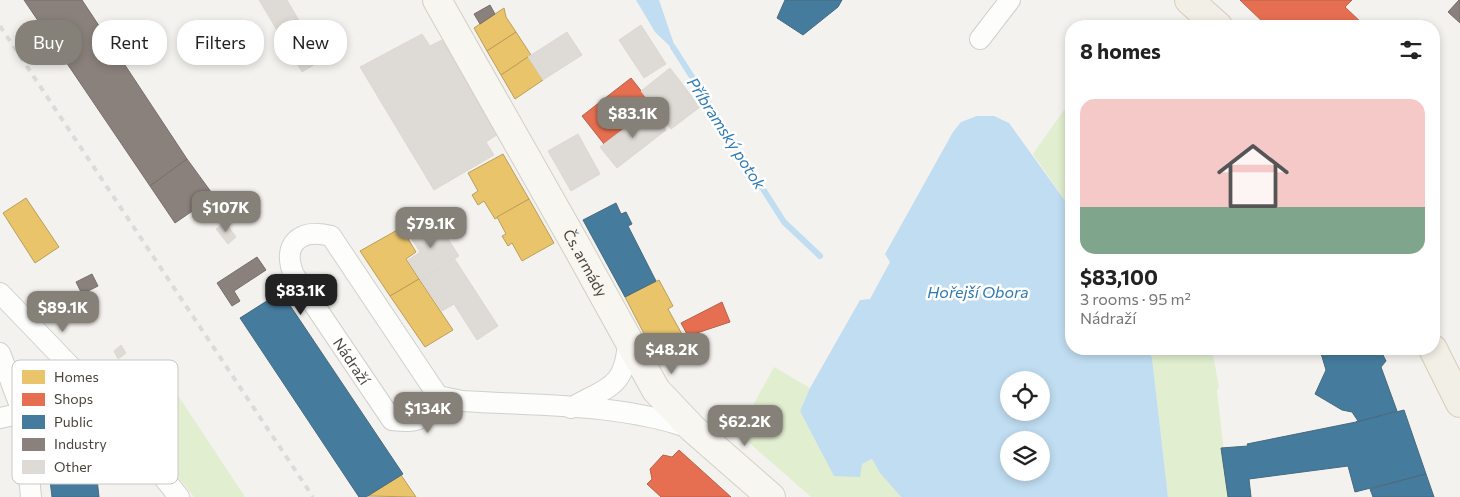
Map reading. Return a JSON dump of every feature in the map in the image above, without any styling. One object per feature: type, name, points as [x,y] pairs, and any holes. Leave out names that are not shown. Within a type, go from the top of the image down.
[{"type":"main road","points":[[1189,0],[1211,20]]},
{"type":"main road","points":[[1436,355],[1460,403]]},
{"type":"street","name":"Čs. armády","points":[[437,0],[656,390],[692,428],[771,497]]},
{"type":"street","points":[[980,39],[1010,0]]},
{"type":"street","name":"Nádraží","points":[[311,233],[330,236],[438,396],[429,412],[412,423],[392,420],[294,275],[289,254],[295,242],[302,236],[311,233]]},
{"type":"street","points":[[0,293],[64,360]]},
{"type":"street","points":[[571,408],[618,380],[627,359],[628,339]]},
{"type":"street","points":[[0,353],[12,385]]},
{"type":"street","points":[[438,396],[462,401],[646,414],[692,428]]},
{"type":"street","points":[[30,484],[31,497]]},
{"type":"street","points":[[169,484],[179,497]]},
{"type":"green space","points":[[1065,109],[1065,200],[1033,154]]},
{"type":"green space","points":[[1151,355],[1213,355],[1219,387],[1217,391],[1229,497],[1168,497]]},
{"type":"green space","points":[[774,367],[810,388],[800,411],[862,464],[872,459],[880,473],[901,497],[811,497],[738,433]]},
{"type":"green space","points":[[178,395],[245,497],[194,497],[178,477]]},
{"type":"water","points":[[636,0],[659,0],[677,53],[655,32]]},
{"type":"water","name":"Hořejší Obora","points":[[977,116],[994,116],[1009,123],[1065,201],[1065,355],[1151,355],[1152,358],[1168,497],[901,497],[880,473],[872,459],[862,464],[860,477],[834,476],[800,411],[810,388],[860,300],[870,299],[890,262],[885,254],[953,132],[961,122]]},
{"type":"building: Homes","points":[[504,8],[506,17],[516,32],[487,51],[474,28]]},
{"type":"building: Homes","points":[[516,32],[531,55],[501,75],[487,51]]},
{"type":"building: Homes","points":[[528,57],[543,80],[515,99],[501,75]]},
{"type":"building: Homes","points":[[503,154],[529,199],[495,219],[484,201],[478,205],[472,195],[478,191],[468,173]]},
{"type":"building: Homes","points":[[26,198],[59,247],[35,263],[3,213]]},
{"type":"building: Homes","points":[[529,199],[554,243],[522,261],[512,243],[508,246],[502,236],[506,234],[497,217]]},
{"type":"building: Homes","points":[[399,229],[405,234],[416,252],[406,259],[419,279],[390,296],[360,251]]},
{"type":"building: Homes","points":[[419,279],[453,330],[425,347],[390,296]]},
{"type":"building: Homes","points":[[659,280],[673,306],[668,309],[683,336],[653,351],[625,297]]},
{"type":"building: Homes","points":[[401,475],[416,497],[368,496]]},
{"type":"building: Shops","points":[[1240,0],[1352,0],[1345,7],[1359,20],[1261,20]]},
{"type":"building: Shops","points":[[631,78],[654,107],[604,144],[582,116]]},
{"type":"building: Shops","points":[[722,302],[730,322],[688,336],[681,323]]},
{"type":"building: Shops","points":[[679,450],[731,497],[661,497],[647,484],[652,479],[650,469],[663,455],[672,457]]},
{"type":"building: Public","points":[[785,0],[842,0],[838,7],[803,35],[777,18]]},
{"type":"building: Public","points":[[616,203],[621,214],[626,212],[632,224],[628,226],[656,281],[625,297],[583,220]]},
{"type":"building: Public","points":[[281,292],[403,474],[366,497],[359,497],[240,318]]},
{"type":"building: Public","points":[[1322,355],[1383,355],[1386,361],[1381,367],[1397,411],[1356,422],[1358,421],[1352,412],[1342,410],[1315,394],[1326,370]]},
{"type":"building: Public","points":[[1404,410],[1426,474],[1355,492],[1348,466],[1249,479],[1251,497],[1228,497],[1221,448],[1248,446],[1247,444],[1356,422]]},
{"type":"building: Public","points":[[1426,474],[1434,497],[1373,497],[1370,489]]},
{"type":"building: Public","points":[[50,484],[98,484],[99,497],[52,497]]},
{"type":"building: Industry","points":[[24,0],[82,0],[95,20],[92,20],[92,65],[125,65],[187,159],[150,186],[68,65],[82,65],[82,20],[38,20]]},
{"type":"building: Industry","points":[[1460,0],[1460,23],[1448,12]]},
{"type":"building: Industry","points":[[490,5],[495,14],[480,24],[474,14]]},
{"type":"building: Industry","points":[[187,159],[214,196],[175,223],[150,186]]},
{"type":"building: Industry","points":[[257,257],[266,270],[234,291],[240,301],[232,306],[217,283]]},
{"type":"building: Industry","points":[[92,274],[98,286],[82,294],[76,282]]},
{"type":"building: Other","points":[[259,0],[287,0],[299,20],[274,20],[274,25]]},
{"type":"building: Other","points":[[641,25],[666,64],[644,78],[619,40]]},
{"type":"building: Other","points":[[567,32],[582,55],[543,80],[528,57]]},
{"type":"building: Other","points":[[422,34],[430,46],[442,40],[498,134],[486,142],[494,155],[434,190],[360,67]]},
{"type":"building: Other","points":[[298,65],[314,65],[302,72]]},
{"type":"building: Other","points":[[670,68],[700,107],[671,129],[641,91]]},
{"type":"building: Other","points":[[650,109],[666,130],[617,168],[600,147]]},
{"type":"building: Other","points":[[578,134],[600,174],[571,191],[548,151]]},
{"type":"building: Other","points":[[434,217],[459,256],[421,280],[408,260],[420,252],[408,233]]},
{"type":"building: Other","points":[[225,222],[236,237],[228,244],[216,229]]},
{"type":"building: Other","points":[[454,258],[498,326],[477,340],[454,304],[442,311],[421,280]]},
{"type":"building: Other","points":[[121,345],[126,353],[118,359],[114,351]]},
{"type":"waterway","name":"Příbramský potok","points":[[673,47],[784,222],[820,256]]},
{"type":"railway","points":[[0,26],[313,497]]}]
